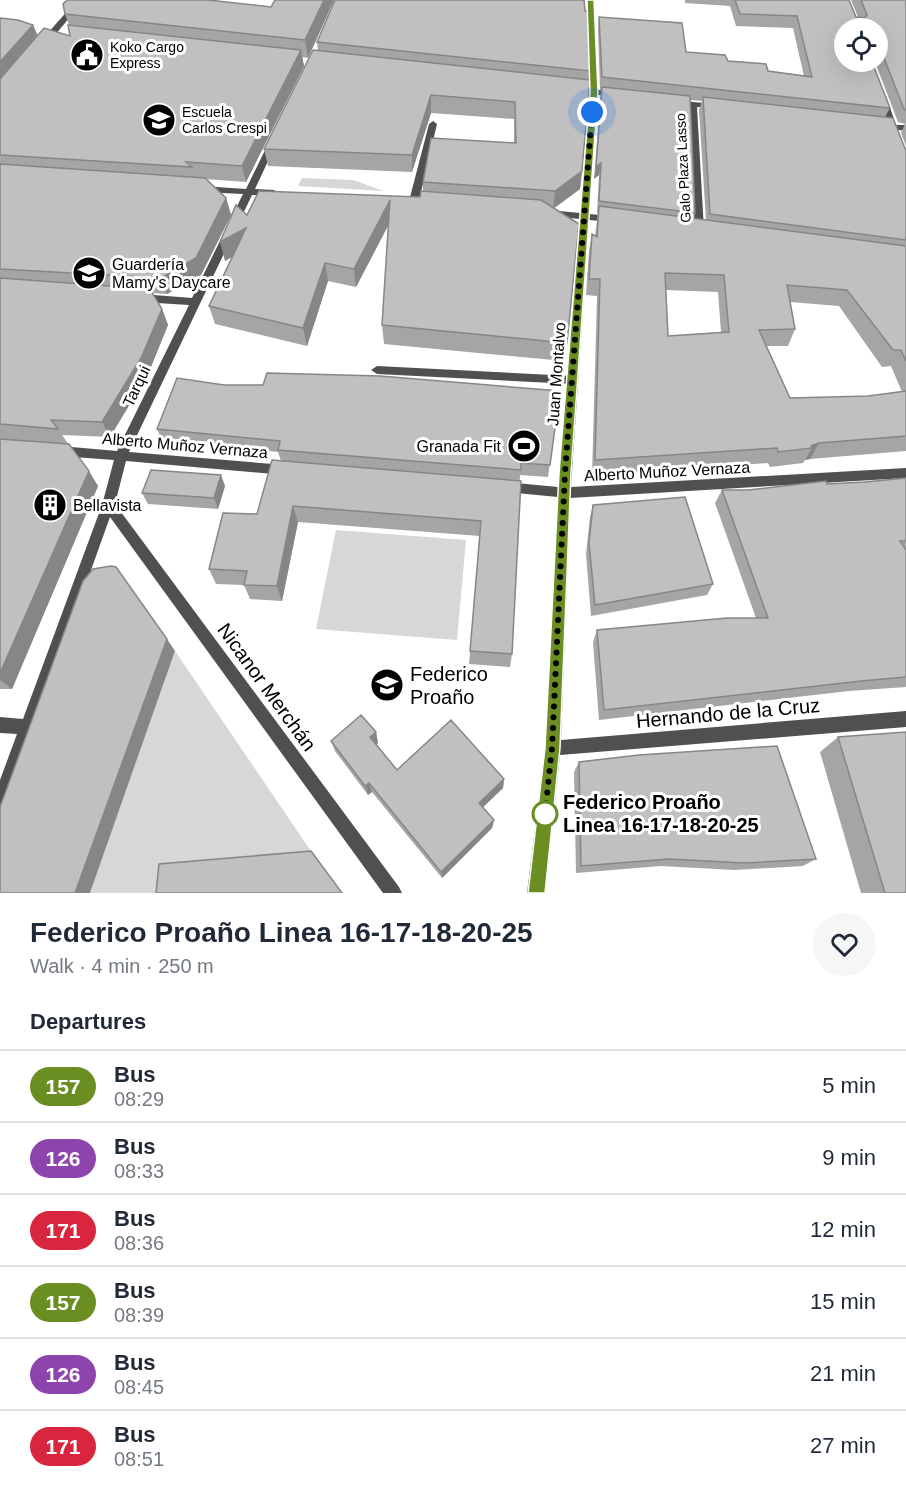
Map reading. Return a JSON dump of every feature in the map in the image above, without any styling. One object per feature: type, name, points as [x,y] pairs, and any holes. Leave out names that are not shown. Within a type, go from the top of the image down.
[{"type":"street","points":[[37,51],[81,0]]},
{"type":"street","name":"Juan Montalvo","points":[[536,893],[552,748],[572,380],[594,92],[591,0]]},
{"type":"street","points":[[41,33],[63,35]]},
{"type":"street","points":[[877,84],[906,164]]},
{"type":"street","points":[[559,88],[627,96]]},
{"type":"street","points":[[660,100],[729,108]]},
{"type":"street","name":"Galo Plaza Lasso","points":[[693,104],[699,230]]},
{"type":"street","points":[[413,205],[433,124]]},
{"type":"street","points":[[870,125],[906,128]]},
{"type":"street","name":"Tarqui","points":[[0,802],[108,505],[121,456],[275,137]]},
{"type":"street","points":[[187,188],[283,194]]},
{"type":"street","points":[[401,204],[425,205]]},
{"type":"street","points":[[538,212],[618,220]]},
{"type":"street","points":[[687,229],[710,232]]},
{"type":"street","points":[[125,297],[194,302]]},
{"type":"street","points":[[377,370],[572,380]]},
{"type":"street","name":"Alberto Muñoz Vernaza","points":[[44,450],[302,471]]},
{"type":"street","name":"Alberto Muñoz Vernaza","points":[[487,486],[565,493],[906,473]]},
{"type":"street","name":"Nicanor Merchán","points":[[108,505],[393,893]]},
{"type":"street","name":"Hernando de la Cruz","points":[[552,748],[906,719]]},
{"type":"street","points":[[0,725],[28,727]]},
{"type":"shaded area","points":[[302,178],[353,180],[384,191],[298,186]]},
{"type":"shaded area","points":[[336,530],[466,540],[457,640],[316,629]]},
{"type":"shaded area","points":[[175,651],[317,860],[169,893],[90,893]]},
{"type":"building","points":[[67,0],[208,0],[271,7],[275,0],[324,0],[305,40],[65,14],[63,4]]},
{"type":"building","points":[[335,0],[584,0],[585,11],[589,11],[590,71],[317,42]]},
{"type":"building","points":[[735,0],[849,0],[856,17],[865,18],[834,18],[834,72],[876,72],[890,108],[602,77],[599,17],[682,23],[686,52],[725,55],[728,61],[766,64],[768,71],[812,77],[797,16],[740,14]]},
{"type":"building","points":[[861,0],[906,0],[906,110],[888,68],[888,18],[865,18],[867,15]]},
{"type":"building","points":[[0,18],[33,25],[0,62]]},
{"type":"building","points":[[68,25],[301,50],[242,166],[186,162],[192,167],[0,155],[0,79],[44,28],[70,36]]},
{"type":"building","points":[[313,50],[590,80],[582,171],[555,191],[423,182],[431,138],[516,143],[515,102],[431,95],[412,155],[264,149]]},
{"type":"building","points":[[602,87],[690,96],[695,213],[599,201],[601,163],[596,167]]},
{"type":"building","points":[[703,97],[893,118],[906,151],[906,240],[710,214]]},
{"type":"building","points":[[0,164],[205,178],[226,198],[196,258],[161,278],[0,269]]},
{"type":"building","points":[[259,191],[420,197],[421,191],[541,200],[579,224],[567,343],[382,325],[390,200],[354,269],[325,263],[303,328],[209,306],[246,228],[220,242],[236,205],[247,215]]},
{"type":"building","points":[[599,206],[906,246],[906,361],[901,350],[893,350],[847,290],[787,285],[795,329],[759,330],[790,398],[868,396],[906,391],[906,436],[819,443],[811,446],[812,448],[778,452],[777,448],[595,460],[600,279],[589,279],[592,234],[597,237]],"holes":[[[665,273],[724,275],[729,332],[668,336]]]},
{"type":"building","points":[[0,278],[150,289],[162,309],[141,358],[102,422],[51,420],[58,429],[0,424]]},
{"type":"building","points":[[267,373],[380,376],[560,391],[550,465],[521,463],[521,470],[278,450],[280,441],[157,429],[177,378],[224,385],[263,385]]},
{"type":"building","points":[[0,439],[69,444],[89,471],[0,673]]},
{"type":"building","points":[[272,460],[521,481],[512,654],[470,651],[481,521],[293,506],[277,586],[244,585],[247,571],[209,569],[223,513],[257,514]]},
{"type":"building","points":[[151,470],[221,475],[214,498],[142,493]]},
{"type":"building","points":[[906,478],[906,541],[900,541],[906,550],[906,677],[604,710],[597,630],[727,618],[768,618],[722,490],[748,490],[826,481],[827,484]]},
{"type":"building","points":[[685,497],[713,584],[595,605],[589,543],[593,505]]},
{"type":"building","points":[[116,567],[167,639],[75,893],[0,893],[0,807],[83,581],[93,569]]},
{"type":"building","points":[[361,715],[376,732],[370,737],[397,770],[451,720],[504,779],[479,803],[494,820],[441,872],[369,783],[365,786],[331,741]]},
{"type":"building","points":[[906,732],[906,893],[885,893],[838,737]]},
{"type":"building","points":[[777,746],[816,859],[744,863],[669,859],[581,866],[579,762],[639,755]]},
{"type":"building","points":[[311,851],[342,893],[156,893],[159,864]]},
{"type":"bus line","name":"157","points":[[536,893],[552,748],[565,473],[594,92],[591,0]]},
{"type":"place","name":"Koko Cargo Express","points":[[87,55]]},
{"type":"place","name":"Escuela Carlos Crespi","points":[[159,120]]},
{"type":"place","name":"Guardería Mamy's Daycare","points":[[89,273]]},
{"type":"place","name":"Granada Fit","points":[[524,446]]},
{"type":"place","name":"Bellavista","points":[[50,505]]},
{"type":"place","name":"Federico Proaño","points":[[387,685]]},
{"type":"place","name":"Federico Proaño Linea 16-17-18-20-25","points":[[545,814]]},
{"type":"route","points":[[545,814],[552,748],[565,473],[592,112]]}]
